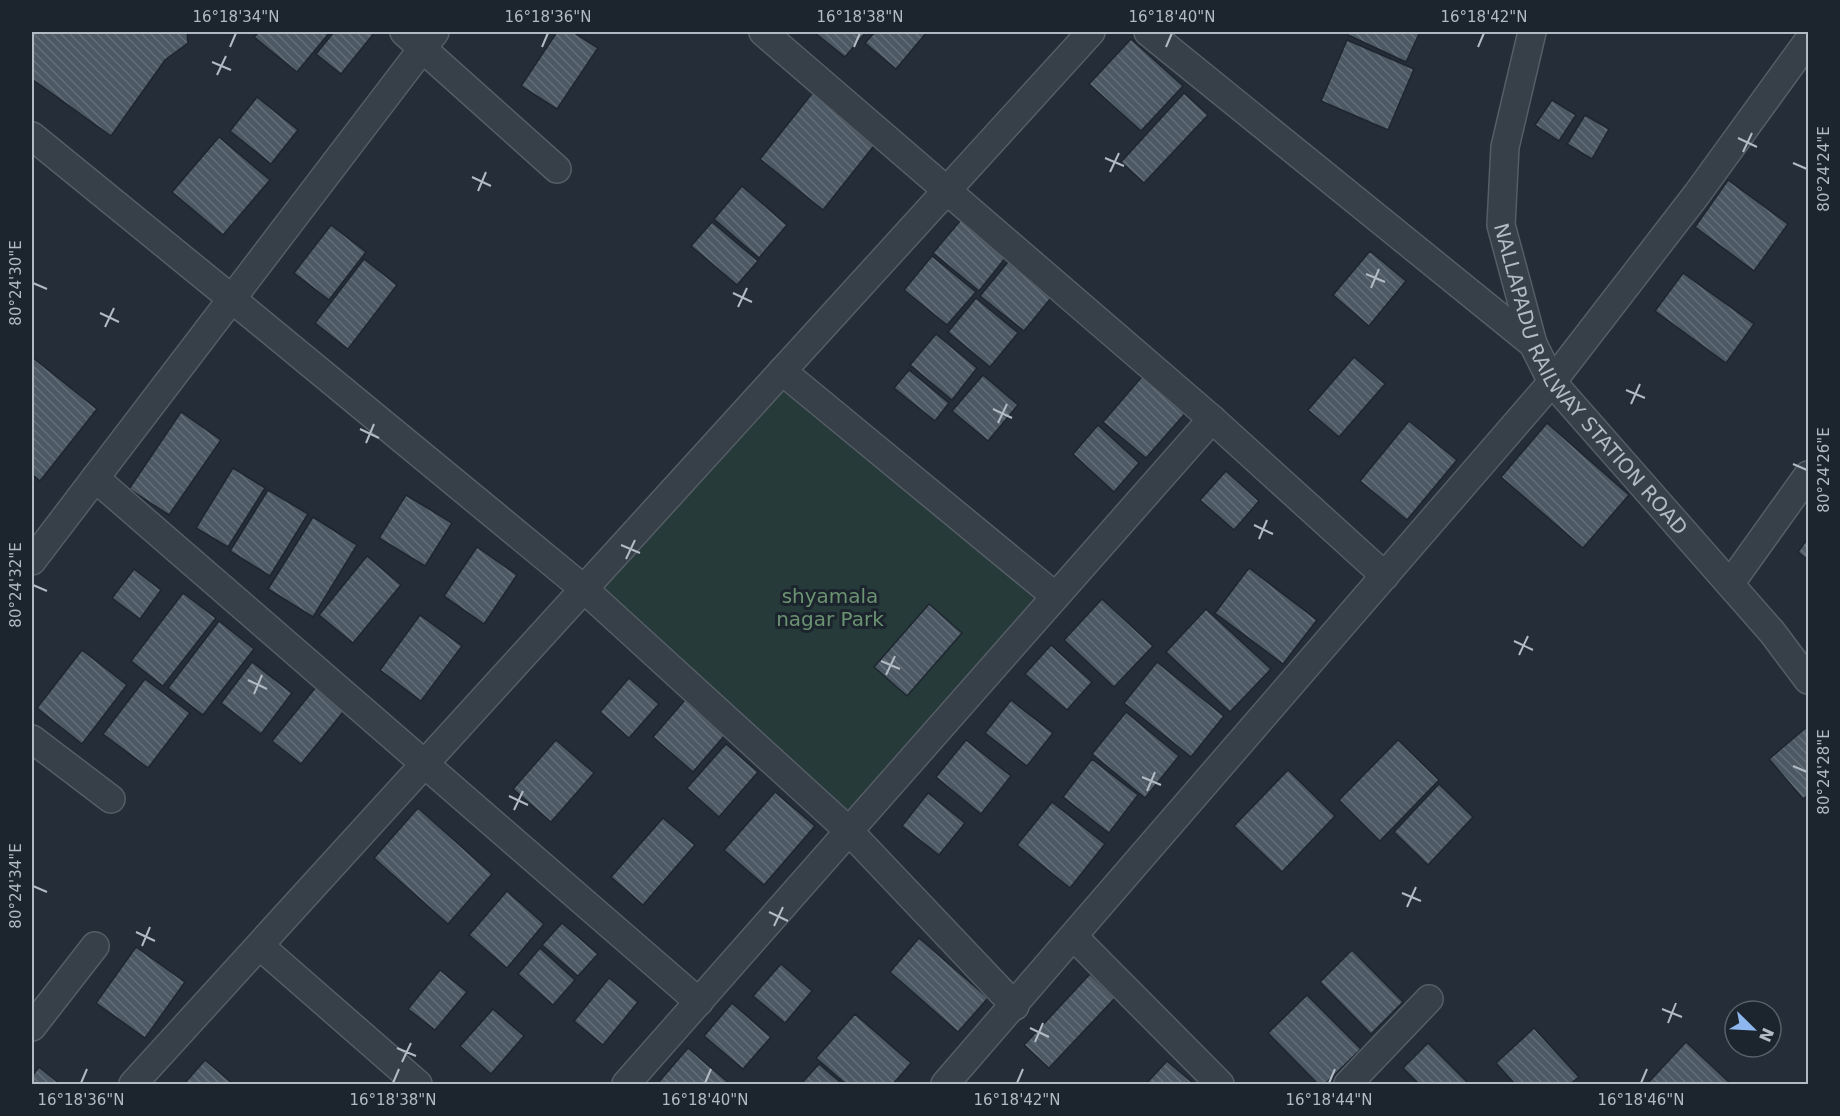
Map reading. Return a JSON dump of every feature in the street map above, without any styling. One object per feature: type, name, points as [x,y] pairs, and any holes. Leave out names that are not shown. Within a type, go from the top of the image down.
[{"type":"street","points":[[763,32],[1212,419],[1385,576]]},
{"type":"street","points":[[133,1084],[1091,32]]},
{"type":"street","points":[[1148,32],[1533,344]]},
{"type":"street","name":"NALLAPADU RAILWAY STATION ROAD","points":[[1531,32],[1504,147],[1501,225],[1533,344],[1552,382],[1772,632],[1809,680]]},
{"type":"street","points":[[32,561],[232,298],[421,37],[557,169]]},
{"type":"street","points":[[945,1084],[1074,938],[1552,382],[1697,194],[1809,41]]},
{"type":"street","points":[[32,136],[584,589],[849,831],[1015,1006]]},
{"type":"street","points":[[782,371],[1055,597]]},
{"type":"street","points":[[626,1084],[1212,419]]},
{"type":"street","points":[[1730,584],[1809,475]]},
{"type":"street","points":[[95,478],[699,1002]]},
{"type":"street","points":[[32,739],[111,799]]},
{"type":"street","points":[[1074,938],[1220,1084]]},
{"type":"street","points":[[32,1027],[95,946]]},
{"type":"street","points":[[260,946],[418,1084]]},
{"type":"street","points":[[1348,1084],[1429,999]]},
{"type":"green space","name":"shyamala nagar Park","points":[[782,371],[1055,596],[849,831],[584,589]]},
{"type":"building","points":[[32,32],[187,32],[188,43],[165,60],[111,136],[32,79]]},
{"type":"building","points":[[259,32],[330,32],[297,72],[254,37]]},
{"type":"building","points":[[334,32],[375,32],[341,74],[316,54]]},
{"type":"building","points":[[557,32],[573,32],[598,48],[557,109],[521,86]]},
{"type":"building","points":[[814,32],[866,32],[845,57]]},
{"type":"building","points":[[875,32],[927,32],[896,69],[865,43]]},
{"type":"building","points":[[1349,32],[1420,32],[1406,62],[1348,35]]},
{"type":"building","points":[[1131,39],[1183,86],[1141,131],[1089,84]]},
{"type":"building","points":[[1347,40],[1414,69],[1388,130],[1321,101]]},
{"type":"building","points":[[814,91],[877,142],[823,210],[760,159]]},
{"type":"building","points":[[1184,93],[1208,115],[1144,183],[1121,162]]},
{"type":"building","points":[[257,97],[298,130],[271,164],[230,131]]},
{"type":"building","points":[[1552,100],[1576,115],[1559,141],[1535,125]]},
{"type":"building","points":[[1585,115],[1609,129],[1592,159],[1567,144]]},
{"type":"building","points":[[219,137],[270,180],[223,235],[172,192]]},
{"type":"building","points":[[1728,180],[1788,224],[1754,271],[1695,227]]},
{"type":"building","points":[[742,186],[787,225],[759,258],[714,219]]},
{"type":"building","points":[[965,215],[1010,252],[979,291],[933,253]]},
{"type":"building","points":[[712,222],[758,261],[737,285],[691,246]]},
{"type":"building","points":[[331,225],[366,252],[329,300],[294,273]]},
{"type":"building","points":[[1370,251],[1406,281],[1369,326],[1333,295]]},
{"type":"building","points":[[932,256],[976,292],[947,325],[904,290]]},
{"type":"building","points":[[1012,257],[1055,293],[1024,331],[980,296]]},
{"type":"building","points":[[364,259],[397,285],[348,349],[315,323]]},
{"type":"building","points":[[1683,273],[1754,324],[1726,363],[1655,311]]},
{"type":"building","points":[[976,298],[1018,333],[990,367],[948,332]]},
{"type":"building","points":[[936,334],[977,368],[952,400],[910,365]]},
{"type":"building","points":[[32,357],[97,409],[40,481],[32,474]]},
{"type":"building","points":[[1354,357],[1385,384],[1339,437],[1308,410]]},
{"type":"building","points":[[909,370],[949,403],[935,421],[894,388]]},
{"type":"building","points":[[1146,372],[1189,409],[1146,458],[1103,422]]},
{"type":"building","points":[[983,375],[1018,405],[988,441],[952,411]]},
{"type":"building","points":[[181,412],[221,440],[169,515],[129,489]]},
{"type":"building","points":[[1409,421],[1457,460],[1407,520],[1360,481]]},
{"type":"building","points":[[1547,423],[1629,495],[1583,548],[1501,477]]},
{"type":"building","points":[[1098,425],[1139,463],[1114,492],[1073,454]]},
{"type":"building","points":[[233,468],[265,488],[228,547],[196,528]]},
{"type":"building","points":[[1226,471],[1259,501],[1234,530],[1200,500]]},
{"type":"building","points":[[268,490],[308,514],[270,576],[230,551]]},
{"type":"building","points":[[406,495],[452,523],[425,566],[379,538]]},
{"type":"building","points":[[313,517],[357,545],[313,617],[268,589]]},
{"type":"building","points":[[1808,538],[1808,560],[1798,552]]},
{"type":"building","points":[[477,547],[517,575],[484,624],[444,596]]},
{"type":"building","points":[[367,556],[401,585],[353,643],[319,615]]},
{"type":"building","points":[[1249,568],[1317,620],[1283,664],[1215,613]]},
{"type":"building","points":[[134,569],[161,590],[140,619],[112,598]]},
{"type":"building","points":[[183,593],[216,618],[163,686],[131,661]]},
{"type":"building","points":[[1102,599],[1153,646],[1114,687],[1064,640]]},
{"type":"building","points":[[929,604],[962,633],[907,696],[874,667]]},
{"type":"building","points":[[1206,609],[1271,669],[1230,712],[1166,652]]},
{"type":"building","points":[[420,615],[462,646],[421,701],[380,670]]},
{"type":"building","points":[[219,621],[254,649],[203,715],[168,688]]},
{"type":"building","points":[[1051,645],[1092,682],[1067,710],[1025,674]]},
{"type":"building","points":[[82,650],[127,685],[82,744],[37,708]]},
{"type":"building","points":[[252,662],[292,693],[261,734],[221,703]]},
{"type":"building","points":[[1157,662],[1224,716],[1191,757],[1124,703]]},
{"type":"building","points":[[629,678],[659,704],[629,738],[600,712]]},
{"type":"building","points":[[145,679],[190,713],[148,768],[103,734]]},
{"type":"building","points":[[316,687],[344,711],[301,764],[272,741]]},
{"type":"building","points":[[685,700],[725,735],[693,772],[653,737]]},
{"type":"building","points":[[1011,700],[1053,733],[1027,766],[985,733]]},
{"type":"building","points":[[1126,712],[1179,756],[1145,798],[1092,754]]},
{"type":"building","points":[[1808,726],[1808,795],[1803,799],[1769,759]]},
{"type":"building","points":[[556,740],[594,773],[551,822],[513,789]]},
{"type":"building","points":[[966,740],[1011,776],[981,814],[936,777]]},
{"type":"building","points":[[1398,740],[1439,780],[1380,841],[1339,800]]},
{"type":"building","points":[[726,744],[758,772],[719,817],[687,788]]},
{"type":"building","points":[[1092,759],[1138,795],[1109,833],[1063,797]]},
{"type":"building","points":[[1288,770],[1335,816],[1282,872],[1234,826]]},
{"type":"building","points":[[1439,784],[1473,817],[1428,865],[1394,832]]},
{"type":"building","points":[[775,792],[815,826],[764,885],[724,850]]},
{"type":"building","points":[[928,793],[965,823],[939,855],[902,826]]},
{"type":"building","points":[[1052,802],[1105,844],[1070,888],[1017,845]]},
{"type":"building","points":[[418,808],[492,874],[448,924],[374,858]]},
{"type":"building","points":[[663,818],[695,845],[643,905],[611,877]]},
{"type":"building","points":[[507,891],[544,924],[507,968],[469,935]]},
{"type":"building","points":[[562,923],[598,954],[578,976],[542,945]]},
{"type":"building","points":[[919,938],[988,998],[958,1032],[890,972]]},
{"type":"building","points":[[136,947],[185,982],[145,1038],[96,1003]]},
{"type":"building","points":[[540,948],[575,980],[553,1005],[518,974]]},
{"type":"building","points":[[1352,950],[1403,1002],[1371,1034],[1320,982]]},
{"type":"building","points":[[781,964],[812,991],[785,1023],[753,996]]},
{"type":"building","points":[[440,970],[467,992],[435,1030],[408,1009]]},
{"type":"building","points":[[1090,974],[1115,998],[1049,1068],[1024,1045]]},
{"type":"building","points":[[609,978],[638,1002],[603,1045],[574,1021]]},
{"type":"building","points":[[1307,995],[1361,1049],[1325,1084],[1318,1084],[1268,1033]]},
{"type":"building","points":[[732,1003],[771,1037],[743,1069],[704,1036]]},
{"type":"building","points":[[493,1009],[524,1036],[491,1074],[460,1046]]},
{"type":"building","points":[[855,1014],[911,1063],[893,1084],[846,1084],[816,1058]]},
{"type":"building","points":[[1534,1028],[1579,1077],[1570,1084],[1515,1084],[1496,1063]]},
{"type":"building","points":[[1686,1042],[1731,1084],[1647,1084]]},
{"type":"building","points":[[1428,1043],[1469,1084],[1419,1084],[1403,1068]]},
{"type":"building","points":[[688,1048],[730,1084],[657,1084]]},
{"type":"building","points":[[205,1060],[233,1084],[184,1084]]},
{"type":"building","points":[[1167,1061],[1194,1084],[1146,1084]]},
{"type":"building","points":[[819,1064],[842,1084],[801,1084]]},
{"type":"building","points":[[39,1067],[60,1084],[32,1084],[32,1076]]}]
